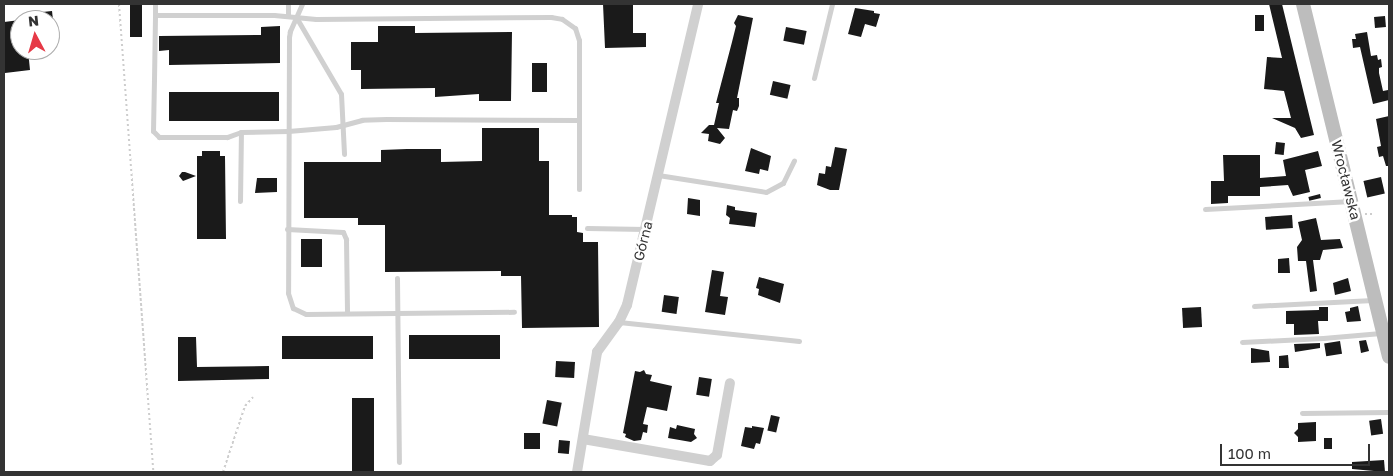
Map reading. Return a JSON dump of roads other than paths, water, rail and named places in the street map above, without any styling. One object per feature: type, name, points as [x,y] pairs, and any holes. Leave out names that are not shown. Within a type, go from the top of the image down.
[{"type":"street","name":"Górna","points":[[577,472],[597,352],[619,322],[627,305],[698,4]]},
{"type":"street","name":"Wrocławska","points":[[1303,4],[1389,356]]},
{"type":"street","points":[[583,439],[710,461],[717,455],[730,384]]},
{"type":"lane","points":[[155,4],[153,131],[159,137],[227,137],[240,132],[288,132],[344,125],[362,120],[386,119],[579,120]]},
{"type":"lane","points":[[288,4],[288,16]]},
{"type":"lane","points":[[302,4],[289,37],[287,229],[288,293],[293,308],[306,314],[514,312]]},
{"type":"lane","points":[[814,78],[832,4]]},
{"type":"lane","points":[[155,15],[288,16],[316,19],[551,17],[562,19],[570,23],[578,34],[579,189]]},
{"type":"lane","points":[[296,17],[341,94],[344,154]]},
{"type":"lane","points":[[240,132],[240,201]]},
{"type":"lane","points":[[658,175],[766,192],[783,183],[794,160]]},
{"type":"lane","points":[[1205,209],[1351,201]]},
{"type":"lane","points":[[586,228],[646,229]]},
{"type":"lane","points":[[287,229],[342,232],[346,239],[347,313]]},
{"type":"lane","points":[[398,278],[399,462]]},
{"type":"lane","points":[[1254,306],[1376,300]]},
{"type":"lane","points":[[619,322],[799,341]]},
{"type":"lane","points":[[1242,342],[1384,333]]},
{"type":"lane","points":[[1302,413],[1389,412]]}]
